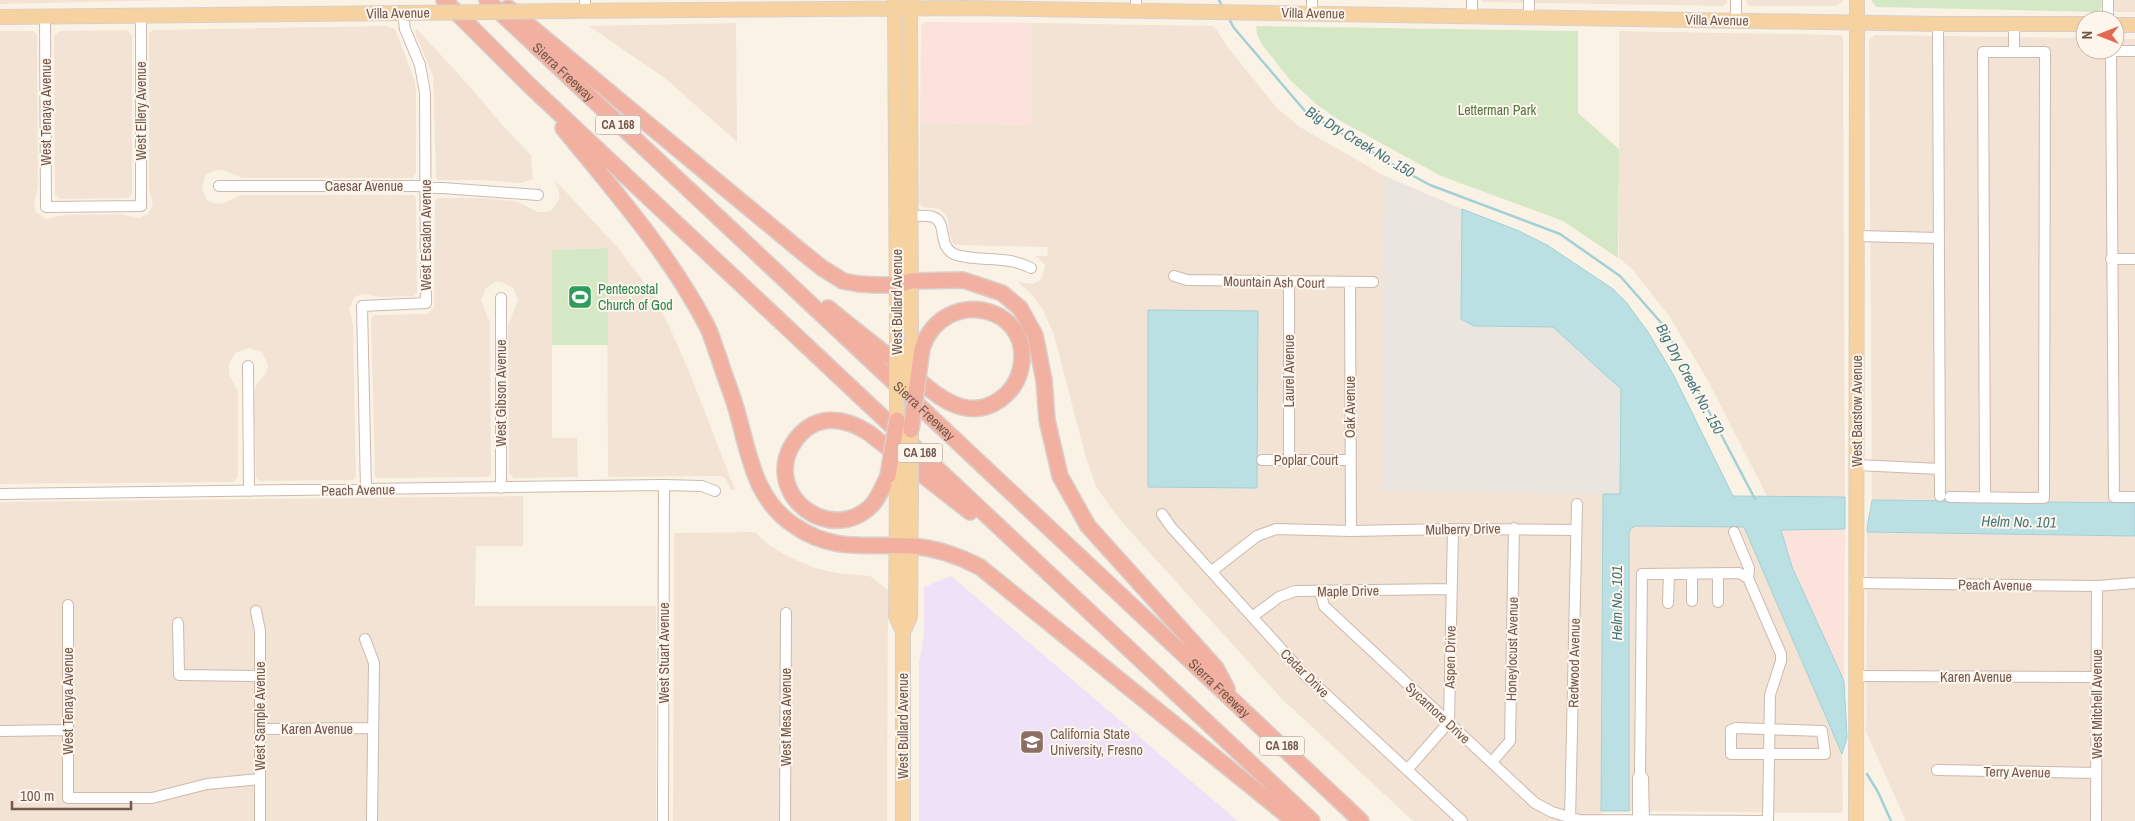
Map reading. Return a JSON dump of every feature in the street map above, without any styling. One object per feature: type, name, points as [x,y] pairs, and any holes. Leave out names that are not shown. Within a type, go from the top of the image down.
[{"type":"highway","name":"CA 168","points":[[444,0],[528,84],[1312,821]]},
{"type":"highway","name":"Sierra Freeway","points":[[487,0],[594,103],[752,248],[1361,821]]},
{"type":"highway","points":[[499,0],[822,268],[843,280],[859,284],[963,280],[1002,293],[1020,308],[1035,335],[1044,380],[1047,420],[1060,476],[1088,526],[1216,668],[1234,701]]},
{"type":"highway","points":[[528,84],[661,248],[708,328],[736,408],[753,473],[763,494],[772,505],[794,526],[820,540],[853,546],[904,547],[962,558],[980,567],[1294,821]]},
{"type":"highway","points":[[752,248],[929,388],[960,407],[971,409],[983,407],[1000,400],[1013,386],[1021,368],[1022,350],[1014,331],[1001,318],[984,310],[967,310],[947,316],[930,330],[916,346],[911,430]]},
{"type":"highway","points":[[897,420],[893,479],[871,506],[861,513],[839,520],[827,519],[807,512],[798,504],[788,485],[786,464],[793,444],[805,430],[813,425],[833,420],[857,425],[1050,573]]},
{"type":"main road","name":"West Barstow Avenue","points":[[1856,821],[1857,0]]},
{"type":"main road","name":"West Bullard Avenue","points":[[895,4],[896,140],[904,283],[916,346]]},
{"type":"main road","name":"West Bullard Avenue","points":[[897,420],[897,332],[912,216],[910,4]]},
{"type":"main road","name":"Villa Avenue","points":[[0,17],[559,11],[585,6],[910,4],[1136,5],[1208,12],[1312,7],[1472,16],[1938,24],[2075,24]]},
{"type":"main road","points":[[896,140],[905,183],[905,209],[912,216]]},
{"type":"main road","name":"West Bullard Avenue","points":[[903,821],[903,632],[896,616],[910,492],[911,430]]},
{"type":"main road","name":"West Bullard Avenue","points":[[893,479],[904,547]]},
{"type":"street","points":[[1472,0],[1472,16]]},
{"type":"street","points":[[1528,0],[1528,16]]},
{"type":"street","points":[[1736,0],[1736,20]]},
{"type":"street","name":"West Escalon Avenue","points":[[366,490],[362,306],[426,304],[425,94],[423,76],[404,29],[405,13]]},
{"type":"street","name":"West Ellery Avenue","points":[[46,207],[141,206],[141,16]]},
{"type":"street","name":"West Tenaya Avenue","points":[[45,17],[46,207]]},
{"type":"street","points":[[1938,24],[1940,469],[1945,497],[2044,498],[2044,52],[1983,52],[1985,497]]},
{"type":"street","points":[[2014,24],[2014,52]]},
{"type":"street","points":[[2135,50],[2111,51],[2114,497],[2135,497]]},
{"type":"street","name":"Caesar Avenue","points":[[219,186],[426,188],[485,190],[538,195]]},
{"type":"street","points":[[912,216],[931,216],[938,220],[942,228],[943,243],[954,254],[1002,259],[1017,262],[1030,268]]},
{"type":"street","points":[[1858,236],[1939,238]]},
{"type":"street","points":[[2111,259],[2135,259]]},
{"type":"street","name":"Mountain Ash Court","points":[[1174,276],[1187,280],[1374,282]]},
{"type":"street","name":"Laurel Avenue","points":[[1289,282],[1289,460]]},
{"type":"street","name":"Oak Avenue","points":[[1350,283],[1351,531]]},
{"type":"street","name":"West Gibson Avenue","points":[[500,298],[502,488]]},
{"type":"street","points":[[248,366],[249,491]]},
{"type":"street","name":"Poplar Court","points":[[1262,460],[1350,460]]},
{"type":"street","points":[[1857,465],[1940,469]]},
{"type":"street","name":"Peach Avenue","points":[[0,494],[664,485],[702,486],[715,491]]},
{"type":"street","name":"West Stuart Avenue","points":[[663,821],[664,485]]},
{"type":"street","name":"Redwood Avenue","points":[[1570,820],[1577,504]]},
{"type":"street","name":"Cedar Drive","points":[[1162,514],[1171,527],[1303,673],[1462,821]]},
{"type":"street","name":"Aspen Drive","points":[[1448,722],[1453,528]]},
{"type":"street","name":"Mulberry Drive","points":[[1212,571],[1257,536],[1276,529],[1351,531],[1514,528],[1576,530]]},
{"type":"street","name":"Honeylocust Avenue","points":[[1492,762],[1510,741],[1514,528]]},
{"type":"street","points":[[1734,532],[1749,568],[1748,578],[1781,654],[1781,661],[1775,682],[1771,687],[1770,695],[1774,821]]},
{"type":"street","points":[[1638,821],[1642,574],[1739,573],[1748,578]]},
{"type":"street","points":[[1668,603],[1669,574]]},
{"type":"street","points":[[1692,574],[1692,601]]},
{"type":"street","points":[[1718,574],[1718,602]]},
{"type":"street","name":"Peach Avenue","points":[[1856,582],[2098,586],[2135,584]]},
{"type":"street","name":"West Mitchell Avenue","points":[[2096,821],[2098,586]]},
{"type":"street","name":"Maple Drive","points":[[1252,617],[1279,597],[1295,591],[1452,589]]},
{"type":"street","name":"Sycamore Drive","points":[[1320,591],[1324,606],[1535,803],[1570,820]]},
{"type":"street","name":"West Tenaya Avenue","points":[[68,605],[68,798],[152,798],[207,784],[260,779]]},
{"type":"street","name":"West Sample Avenue","points":[[256,611],[260,631],[260,821]]},
{"type":"street","name":"West Mesa Avenue","points":[[785,821],[786,613]]},
{"type":"street","points":[[178,622],[179,675],[260,676]]},
{"type":"street","points":[[365,639],[374,663],[372,821]]},
{"type":"street","name":"Karen Avenue","points":[[1856,676],[2097,677]]},
{"type":"street","points":[[1406,770],[1448,722]]},
{"type":"street","name":"Karen Avenue","points":[[261,729],[373,728]]},
{"type":"street","points":[[1736,728],[1822,730],[1825,754],[1772,754],[1731,754],[1730,730],[1736,728]]},
{"type":"street","points":[[0,731],[69,730]]},
{"type":"street","points":[[1570,820],[1768,821],[1772,754]]},
{"type":"street","name":"Terry Avenue","points":[[1937,770],[2096,773]]},
{"type":"street","points":[[1640,774],[1643,778],[1644,821]]},
{"type":"shaded area","points":[[0,0],[171,0],[0,4]]},
{"type":"shaded area","points":[[1481,0],[1727,0],[1727,3],[1723,6],[1483,2]]},
{"type":"shaded area","points":[[1745,0],[1843,1],[1837,6],[1749,6]]},
{"type":"shaded area","points":[[2101,0],[2135,0],[2135,12],[2101,8]]},
{"type":"shaded area","points":[[924,22],[1032,23],[1032,125],[920,123],[921,25]]},
{"type":"shaded area","points":[[736,23],[737,142],[666,79],[589,26]]},
{"type":"shaded area","points":[[1032,23],[1214,26],[1229,49],[1277,108],[1300,127],[1383,175],[1381,490],[1603,494],[1601,821],[1413,821],[1281,698],[1121,521],[1108,504],[1096,486],[1086,458],[1054,335],[1044,312],[1034,297],[1018,282],[1032,284],[1039,281],[1045,266],[1035,256],[1047,256],[1048,247],[954,245],[945,214],[939,209],[923,207],[919,203],[920,123],[1032,125]]},
{"type":"shaded area","points":[[386,26],[395,29],[415,82],[416,173],[413,178],[242,178],[223,170],[216,170],[205,175],[202,188],[206,199],[210,202],[222,204],[241,195],[414,195],[416,198],[417,292],[414,296],[380,297],[362,294],[355,297],[349,308],[353,325],[356,477],[353,480],[260,481],[256,478],[254,395],[256,385],[266,373],[268,365],[262,352],[249,348],[235,353],[229,364],[229,375],[238,391],[238,477],[234,482],[0,484],[0,31],[33,31],[37,34],[38,188],[34,202],[36,212],[46,219],[64,215],[121,214],[139,218],[148,214],[153,205],[149,187],[149,33],[153,30]]},
{"type":"shaded area","points":[[417,29],[531,155],[533,179],[521,183],[480,180],[438,180],[436,177],[433,76],[415,33]]},
{"type":"shaded area","points":[[127,30],[132,35],[132,193],[129,198],[60,199],[55,194],[54,36],[59,31]]},
{"type":"shaded area","points":[[1619,31],[1841,35],[1843,37],[1845,497],[1768,498],[1707,379],[1669,316],[1633,270],[1619,258]]},
{"type":"shaded area","points":[[1875,35],[2075,38],[2075,60],[2125,60],[2125,39],[2135,39],[2135,503],[1872,500],[1869,40]]},
{"type":"shaded area","points":[[1383,175],[1462,209],[1461,319],[1474,326],[1553,327],[1621,389],[1620,495],[1381,490]]},
{"type":"shaded area","points":[[555,180],[618,248],[656,298],[687,366],[735,490],[731,490],[726,479],[721,476],[608,477],[607,248],[552,250],[552,438],[577,438],[578,477],[514,478],[509,473],[508,325],[518,300],[513,288],[501,282],[495,282],[486,288],[481,301],[490,322],[491,475],[488,477],[378,478],[375,476],[371,318],[375,315],[426,314],[434,308],[435,201],[438,198],[479,198],[516,201],[538,212],[545,212],[552,210],[559,199]]},
{"type":"shaded area","points":[[523,496],[523,546],[476,546],[475,606],[656,606],[656,821],[0,821],[0,502]]},
{"type":"shaded area","points":[[1636,525],[1744,527],[1842,754],[1843,811],[1840,813],[1629,811],[1629,533],[1631,528]]},
{"type":"shaded area","points":[[1845,529],[1844,681],[1792,567],[1781,530]]},
{"type":"shaded area","points":[[755,532],[770,546],[789,557],[815,568],[836,573],[870,576],[888,590],[887,821],[673,821],[674,533]]},
{"type":"shaded area","points":[[1867,532],[2135,536],[2135,821],[1906,821],[1866,732]]},
{"type":"shaded area","name":"California State University, Fresno","points":[[951,576],[1238,821],[919,821],[919,663],[924,634],[924,587]]},
{"type":"green space","points":[[1871,0],[2101,0],[2101,8],[2099,10],[2075,12],[1876,7]]},
{"type":"green space","name":"Letterman Park","points":[[1256,26],[1578,31],[1578,113],[1619,149],[1618,258],[1563,221],[1441,176],[1339,120],[1317,105],[1290,80],[1263,46],[1257,34]]},
{"type":"green space","name":"Pentecostal Church of God","points":[[608,248],[608,345],[552,345],[552,250]]},
{"type":"water","name":"Helm No. 101","points":[[1462,209],[1519,231],[1547,245],[1613,289],[1626,302],[1648,332],[1673,374],[1733,496],[1845,497],[1845,529],[1781,530],[1792,567],[1844,681],[1847,738],[1842,754],[1744,527],[1636,526],[1631,528],[1629,533],[1629,811],[1601,811],[1603,494],[1620,494],[1621,389],[1553,327],[1474,326],[1461,319]]},
{"type":"water","points":[[1148,310],[1258,311],[1257,488],[1148,487]]},
{"type":"water","name":"Helm No. 101","points":[[1872,500],[2135,503],[2135,536],[1867,532]]},
{"type":"waterway","name":"Big Dry Creek No. 150","points":[[1219,0],[1223,8]]},
{"type":"waterway","name":"Big Dry Creek No. 150","points":[[1228,17],[1234,28],[1305,111],[1430,185],[1560,234],[1620,276],[1664,326],[1755,499]]},
{"type":"waterway","name":"Big Dry Creek No. 150","points":[[1867,774],[1878,792],[1891,821]]},
{"type":"place","name":"Pentecostal Church of God","points":[[580,297]]},
{"type":"place","name":"California State University, Fresno","points":[[1032,742]]}]
